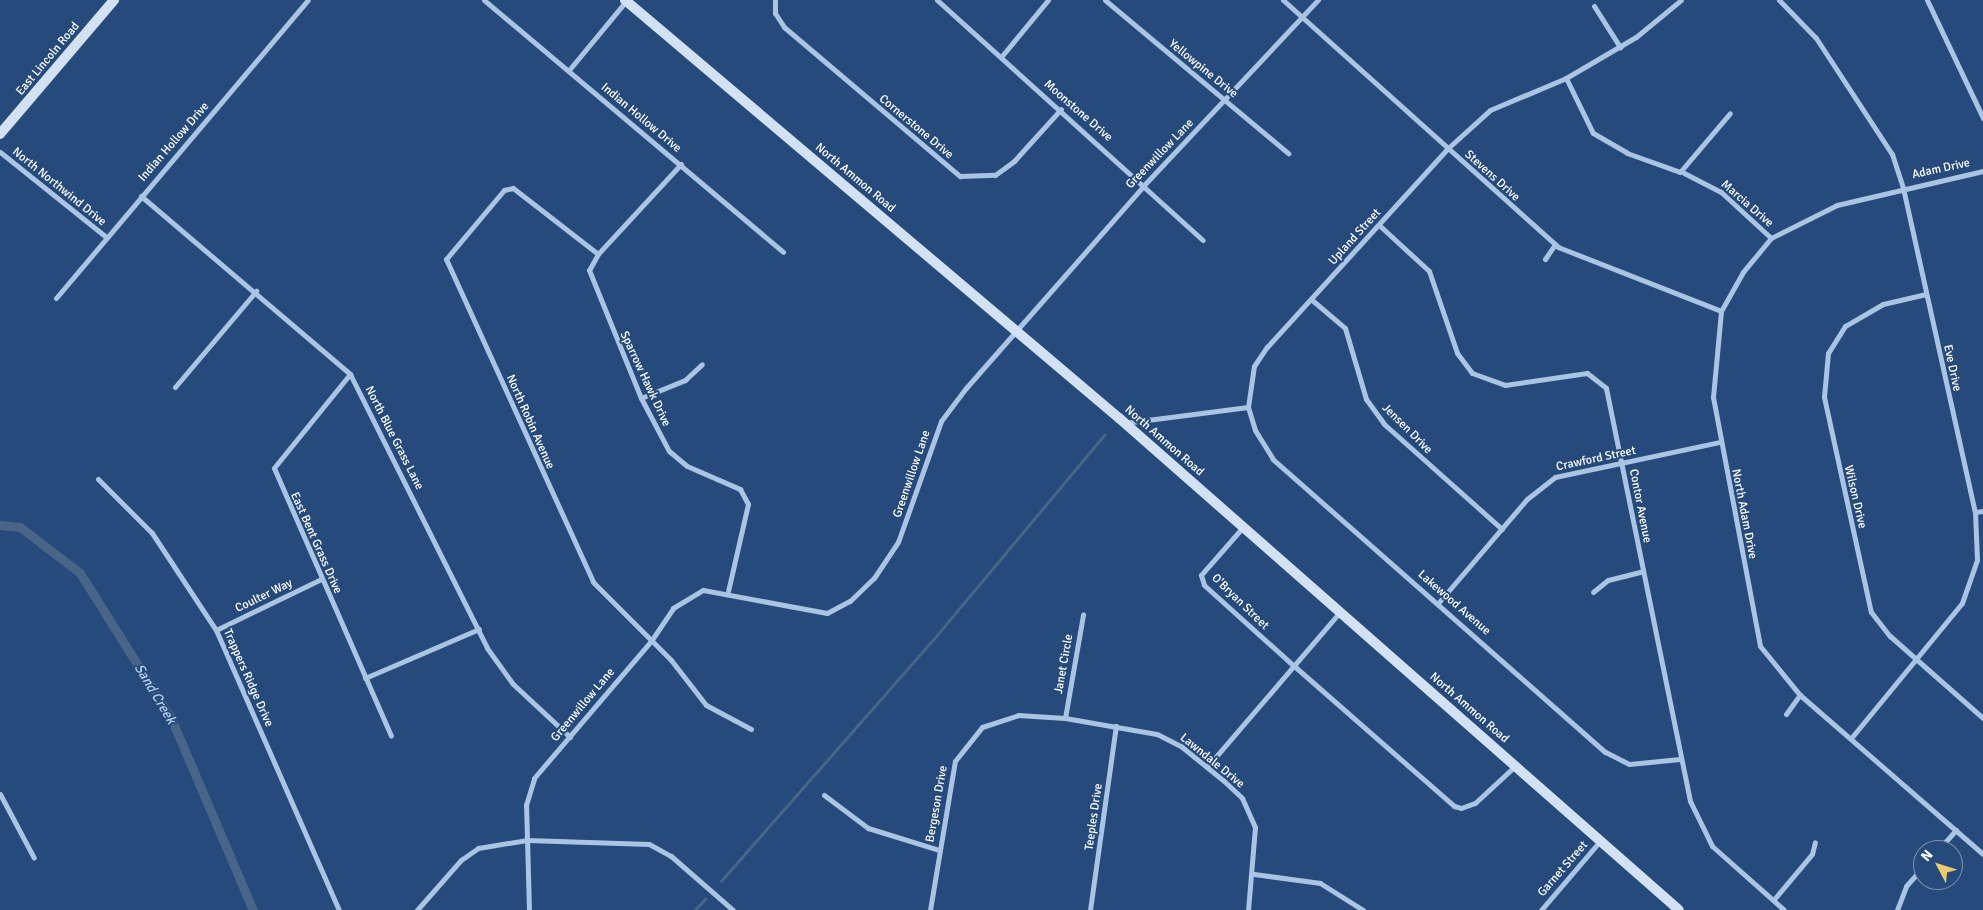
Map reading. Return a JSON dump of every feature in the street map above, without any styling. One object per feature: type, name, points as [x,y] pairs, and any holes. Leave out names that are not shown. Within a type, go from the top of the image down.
[{"type":"main road","name":"East Lincoln Road","points":[[0,134],[114,0]]},
{"type":"main road","name":"North Ammon Road","points":[[626,0],[1124,423],[1679,910]]},
{"type":"street","name":"Indian Hollow Drive","points":[[56,298],[308,0]]},
{"type":"street","name":"Indian Hollow Drive","points":[[484,0],[784,252]]},
{"type":"street","points":[[569,70],[626,0]]},
{"type":"street","name":"Cornerstone Drive","points":[[775,0],[775,13],[784,27],[960,176],[995,175],[1014,161],[1061,110]]},
{"type":"street","name":"Moonstone Drive","points":[[937,0],[1145,184],[1203,240]]},
{"type":"street","points":[[1000,57],[1048,0]]},
{"type":"street","name":"Yellowpine Drive","points":[[1105,0],[1288,154]]},
{"type":"street","name":"Stevens Drive","points":[[1283,0],[1555,244],[1721,312]]},
{"type":"street","name":"Greenwillow Lane","points":[[529,910],[526,805],[534,778],[651,641],[673,608],[703,590],[728,591],[827,613],[850,601],[874,578],[898,542],[941,421],[1015,330],[1145,184],[1318,0]]},
{"type":"street","name":"Upland Street","points":[[1248,407],[1254,366],[1447,149],[1490,110],[1566,78],[1620,46],[1681,0]]},
{"type":"street","name":"Eve Drive","points":[[1779,0],[1816,38],[1892,154],[1903,188],[1975,512],[1977,560],[1972,583],[1918,661],[1851,738]]},
{"type":"street","points":[[1927,0],[1983,118]]},
{"type":"street","points":[[1594,6],[1620,46]]},
{"type":"street","name":"Marcia Drive","points":[[1566,78],[1578,111],[1600,138],[1684,173],[1721,192],[1771,238]]},
{"type":"street","points":[[1684,173],[1730,113]]},
{"type":"street","name":"North Northwind Drive","points":[[0,152],[106,237]]},
{"type":"street","name":"Sparrow Hawk Drive","points":[[681,164],[598,254],[590,270],[593,288],[641,398],[669,451],[686,466],[740,489],[748,504],[728,591]]},
{"type":"street","name":"Adam Drive","points":[[1903,188],[1983,171]]},
{"type":"street","name":"North Robin Avenue","points":[[598,254],[513,188],[504,190],[446,259],[593,582],[651,641],[706,705],[751,729]]},
{"type":"street","name":"North Adam Drive","points":[[1903,188],[1814,213],[1771,238],[1743,272],[1721,312],[1713,362],[1720,442],[1760,646],[1800,695],[1983,854]]},
{"type":"street","name":"North Blue Grass Lane","points":[[141,196],[256,291],[350,374],[479,629],[513,684],[570,737]]},
{"type":"street","name":"Contor Avenue","points":[[1378,225],[1429,271],[1457,353],[1472,373],[1505,384],[1587,373],[1602,381],[1622,464],[1642,571],[1690,801],[1712,846],[1775,898],[1784,910]]},
{"type":"street","points":[[1545,260],[1555,244]]},
{"type":"street","points":[[175,387],[256,291]]},
{"type":"street","name":"Wilson Drive","points":[[1926,294],[1883,304],[1846,326],[1828,354],[1822,384],[1871,612],[1918,661],[1983,718]]},
{"type":"street","name":"Jensen Drive","points":[[1312,300],[1345,328],[1366,398],[1384,424],[1502,529]]},
{"type":"street","points":[[641,398],[685,380],[702,364]]},
{"type":"street","name":"East Bent Grass Drive","points":[[350,374],[274,468],[391,736]]},
{"type":"street","points":[[1124,423],[1248,407]]},
{"type":"street","name":"Lakewood Avenue","points":[[1248,407],[1255,430],[1273,459],[1439,602],[1605,752],[1629,764],[1680,759]]},
{"type":"street","name":"Crawford Street","points":[[1439,602],[1527,499],[1555,477],[1720,442]]},
{"type":"street","name":"Trappers Ridge Drive","points":[[98,479],[152,533],[216,630],[340,910]]},
{"type":"street","points":[[1975,512],[1983,511]]},
{"type":"street","name":"O'Bryan Street","points":[[1243,527],[1201,576],[1204,585],[1293,665]]},
{"type":"street","points":[[1593,592],[1608,580],[1642,571]]},
{"type":"street","name":"Coulter Way","points":[[216,630],[321,579]]},
{"type":"street","points":[[1207,767],[1340,612]]},
{"type":"street","name":"Janet Circle","points":[[1065,718],[1083,615]]},
{"type":"street","points":[[365,678],[479,629]]},
{"type":"street","points":[[1293,665],[1454,806],[1461,808],[1475,802],[1516,765]]},
{"type":"street","points":[[1786,714],[1800,695]]},
{"type":"street","name":"Bergeson Drive","points":[[930,910],[951,770],[982,727],[1018,715],[1065,718],[1116,726]]},
{"type":"street","name":"Lawndale Drive","points":[[1116,726],[1157,734],[1207,767],[1251,813],[1254,874],[1248,910]]},
{"type":"street","name":"Teeples Drive","points":[[1090,910],[1116,726]]},
{"type":"street","points":[[0,794],[34,858]]},
{"type":"street","points":[[824,795],[868,828],[939,850]]},
{"type":"street","points":[[1947,840],[1956,830]]},
{"type":"street","points":[[417,910],[461,860],[478,848],[527,840],[649,844],[671,856],[734,910]]},
{"type":"street","name":"Garnet Street","points":[[1541,910],[1600,841]]},
{"type":"street","points":[[1775,898],[1812,854],[1815,842]]},
{"type":"street","points":[[1254,874],[1320,883],[1363,910]]},
{"type":"street","points":[[1898,910],[1906,886],[1913,878]]},
{"type":"waterway","points":[[721,881],[937,635],[1104,435]]},
{"type":"waterway","name":"Sand Creek","points":[[0,525],[20,527],[80,573],[171,718],[253,910]]},
{"type":"waterway","points":[[695,910],[705,899]]}]
